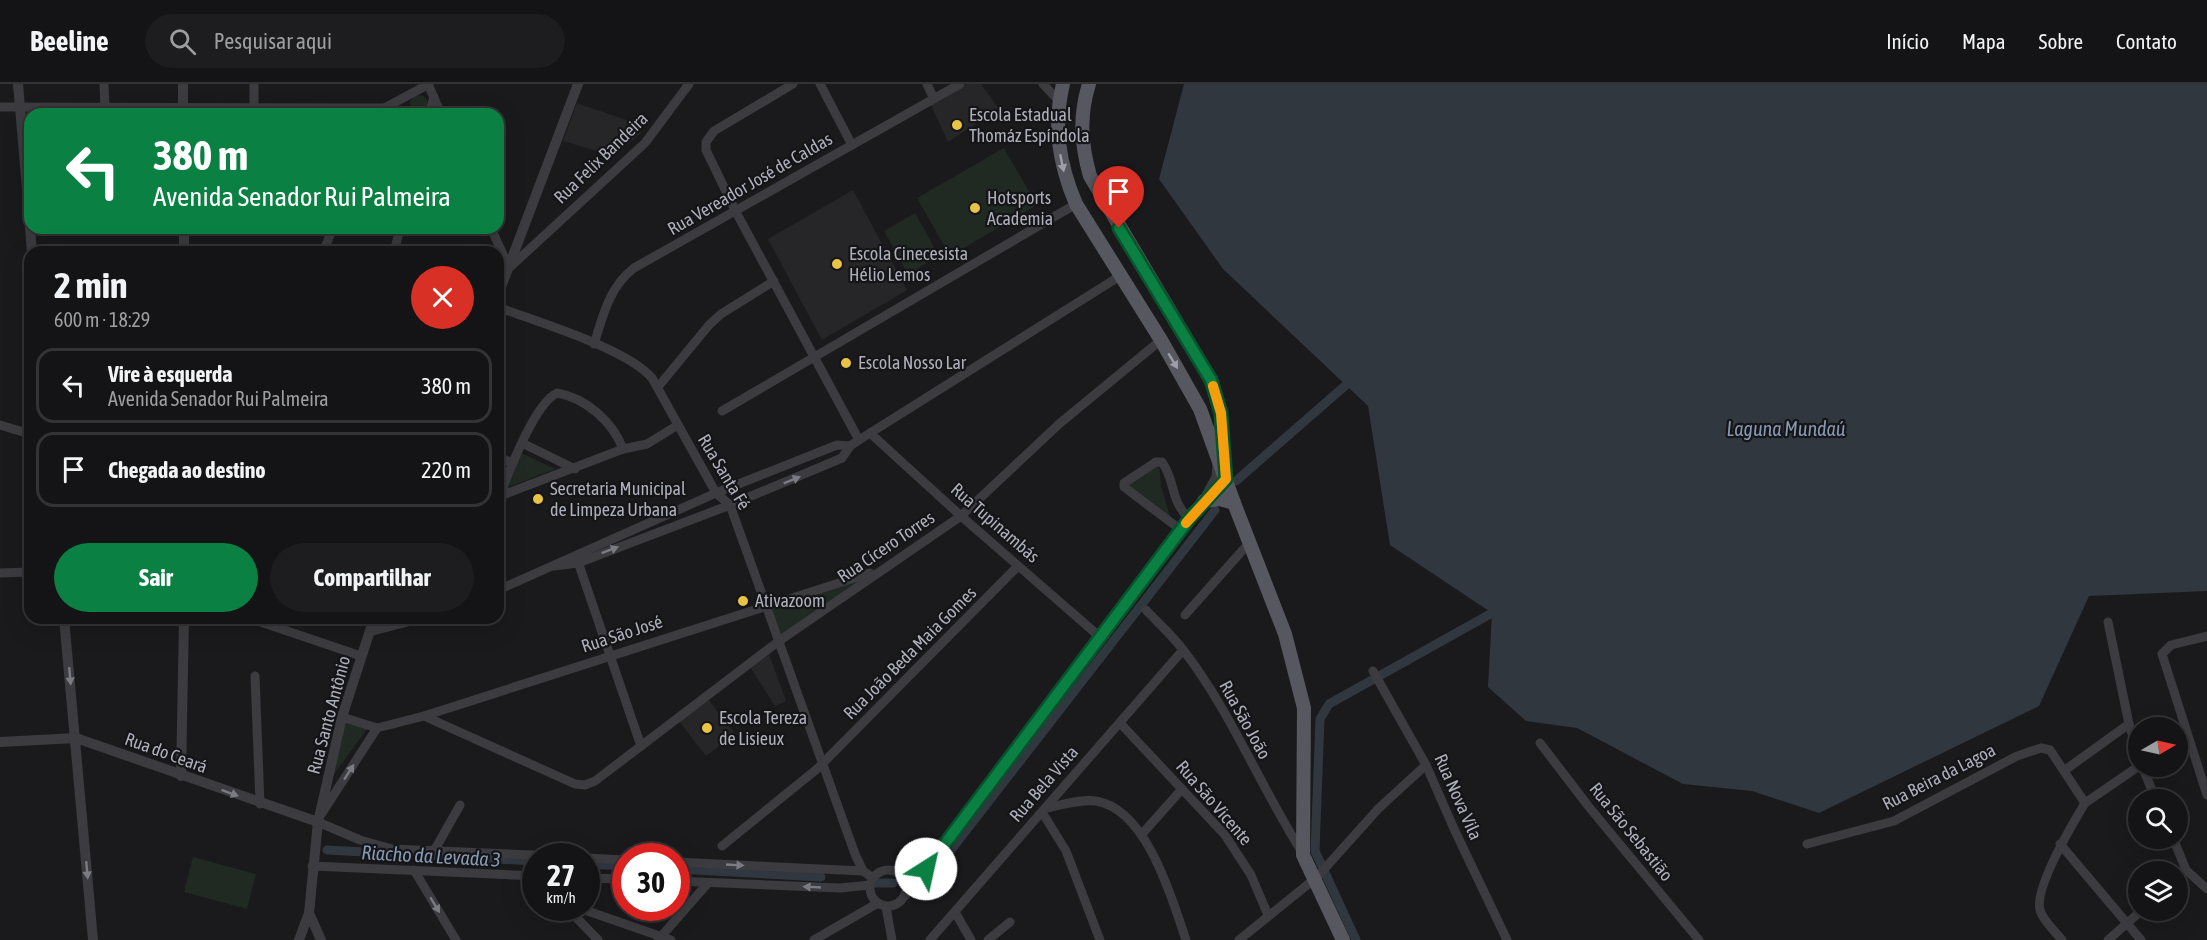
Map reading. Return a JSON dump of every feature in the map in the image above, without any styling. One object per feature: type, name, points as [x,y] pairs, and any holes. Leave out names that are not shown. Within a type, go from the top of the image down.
[{"type":"main road","points":[[1063,84],[1059,100],[1058,133],[1061,163],[1076,204],[1161,340],[1200,409],[1285,634],[1304,708],[1303,855],[1316,878],[1343,940]]},
{"type":"main road","points":[[1089,84],[1083,102],[1081,123],[1084,157],[1098,193],[1215,391],[1221,413],[1225,475]]},
{"type":"main road","points":[[1098,240],[1110,237],[1119,228]]},
{"type":"main road","points":[[1110,260],[1118,249],[1131,247]]},
{"type":"main road","points":[[1201,504],[1220,499],[1234,503]]},
{"type":"street","points":[[18,84],[24,153]]},
{"type":"street","points":[[0,107],[105,108],[104,84]]},
{"type":"street","points":[[183,84],[183,108]]},
{"type":"street","points":[[254,84],[255,107]]},
{"type":"street","points":[[384,108],[428,84],[439,108]]},
{"type":"street","points":[[504,280],[578,84]]},
{"type":"street","name":"Rua Felix Bandeira","points":[[509,268],[645,143],[689,84]]},
{"type":"street","points":[[793,84],[714,131],[706,146],[736,212],[859,440]]},
{"type":"street","points":[[820,84],[852,145]]},
{"type":"street","points":[[927,84],[934,99]]},
{"type":"street","name":"Rua Vereador José de Caldas","points":[[594,344],[609,297],[623,276],[960,84]]},
{"type":"street","points":[[1043,84],[1059,100]]},
{"type":"street","points":[[431,108],[434,97]]},
{"type":"street","points":[[237,108],[270,108]]},
{"type":"street","points":[[722,411],[1076,204]]},
{"type":"street","points":[[519,242],[522,249],[529,250]]},
{"type":"street","points":[[504,257],[509,268]]},
{"type":"street","points":[[504,587],[554,566],[730,505],[842,458],[850,446],[859,440],[1120,276]]},
{"type":"street","points":[[658,387],[709,325],[721,314],[774,281]]},
{"type":"street","name":"Rua Santa Fé","points":[[504,309],[594,344],[640,367],[658,387],[716,493],[730,505],[863,871]]},
{"type":"street","name":"Rua Cícero Torres","points":[[424,716],[575,784],[585,785],[595,781],[779,641],[961,516],[1059,424],[1161,340]]},
{"type":"street","points":[[504,486],[522,443],[547,402],[557,393],[604,418],[618,436],[623,449]]},
{"type":"street","points":[[0,425],[24,432]]},
{"type":"street","points":[[504,496],[623,449],[647,444],[678,425]]},
{"type":"street","name":"Rua Tupinambás","points":[[870,433],[1100,637]]},
{"type":"street","points":[[522,443],[575,469]]},
{"type":"street","points":[[576,558],[716,493],[837,445],[850,446]]},
{"type":"street","points":[[1201,504],[1216,477],[1218,456]]},
{"type":"street","points":[[504,459],[513,463]]},
{"type":"street","points":[[1181,530],[1133,496],[1124,487],[1124,483],[1156,462],[1162,462],[1167,471],[1175,502],[1189,519]]},
{"type":"street","points":[[814,940],[882,905],[897,904],[905,896],[1189,519],[1225,475]]},
{"type":"street","points":[[1185,615],[1250,543]]},
{"type":"street","points":[[576,558],[641,746]]},
{"type":"street","name":"Rua João Beda Maia Gomes","points":[[722,846],[824,762],[1018,566]]},
{"type":"street","name":"Rua São José","points":[[377,728],[424,716],[878,571]]},
{"type":"street","points":[[0,573],[24,572]]},
{"type":"street","name":"Rua São João","points":[[1146,610],[1183,650],[1219,702],[1273,807],[1303,855]]},
{"type":"street","points":[[2108,622],[2128,719]]},
{"type":"street","points":[[65,624],[93,940]]},
{"type":"street","points":[[181,776],[184,624]]},
{"type":"street","points":[[267,624],[361,656]]},
{"type":"street","name":"Rua Santo Antônio","points":[[309,913],[312,866],[319,819],[342,717],[372,624]]},
{"type":"street","points":[[369,632],[400,624]]},
{"type":"street","points":[[2207,636],[2171,645],[2163,651],[2207,794]]},
{"type":"street","name":"Rua Bela Vista","points":[[930,940],[1183,650]]},
{"type":"street","name":"Rua Nova Vila","points":[[1375,675],[1426,765],[1507,940]]},
{"type":"street","points":[[255,676],[260,804]]},
{"type":"street","points":[[342,717],[377,728],[319,819],[376,846],[522,855]]},
{"type":"street","name":"Rua São Vicente","points":[[1120,723],[1225,835],[1241,857],[1268,915]]},
{"type":"street","points":[[2085,803],[2065,770],[2128,725]]},
{"type":"street","name":"Rua do Ceará","points":[[0,742],[76,738],[260,804],[319,819]]},
{"type":"street","name":"Rua São Sebastião","points":[[1540,742],[1589,807],[1699,940]]},
{"type":"street","name":"Rua Beira da Lagoa","points":[[1807,844],[1894,821],[2017,756],[2035,749],[2046,749],[2054,754],[2065,770]]},
{"type":"street","points":[[1239,940],[1316,878],[1379,808],[1426,765]]},
{"type":"street","points":[[2062,940],[2041,914],[2039,906],[2060,844],[2085,803],[2128,775]]},
{"type":"street","points":[[1142,834],[1182,789]]},
{"type":"street","points":[[1100,940],[1066,851],[1044,810],[1098,802],[1118,812],[1142,834],[1150,847],[1186,940]]},
{"type":"street","points":[[434,851],[460,805]]},
{"type":"street","points":[[2060,844],[2141,940]]},
{"type":"street","points":[[690,882],[840,888],[871,882],[882,871],[910,868],[936,854]]},
{"type":"street","points":[[690,863],[863,871],[871,882],[871,895],[882,905],[892,940]]},
{"type":"street","points":[[312,866],[522,876]]},
{"type":"street","points":[[414,870],[456,940]]},
{"type":"street","points":[[893,870],[899,873],[906,883],[905,896]]},
{"type":"street","points":[[2188,872],[2207,889]]},
{"type":"street","points":[[660,938],[708,883]]},
{"type":"street","points":[[955,912],[971,940]]},
{"type":"street","points":[[299,940],[309,913]]},
{"type":"street","points":[[309,913],[321,940]]},
{"type":"street","points":[[600,916],[671,940]]},
{"type":"street","points":[[580,921],[598,940]]},
{"type":"street","points":[[2108,940],[2130,921]]},
{"type":"street","points":[[988,940],[1010,922]]},
{"type":"shaded area","name":"Escola Estadual Thomáz Espíndola","points":[[967,84],[981,84],[999,109],[948,142],[931,105]]},
{"type":"shaded area","points":[[419,95],[427,101],[426,108],[412,108],[410,104],[413,98]]},
{"type":"shaded area","points":[[577,103],[638,124],[641,133],[614,156],[563,141]]},
{"type":"shaded area","points":[[1004,148],[1037,205],[950,256],[917,198]]},
{"type":"shaded area","name":"Escola Cinecesista Hélio Lemos","points":[[853,190],[907,290],[822,340],[768,239]]},
{"type":"shaded area","points":[[915,213],[939,256],[908,274],[884,231]]},
{"type":"shaded area","points":[[517,451],[555,469],[504,489],[504,483]]},
{"type":"shaded area","points":[[1159,464],[1161,486],[1172,523],[1122,487]]},
{"type":"shaded area","points":[[859,580],[782,636],[770,606]]},
{"type":"shaded area","points":[[769,654],[786,701],[775,706],[750,667]]},
{"type":"shaded area","name":"Escola Tereza de Lisieux","points":[[708,699],[735,734],[706,756],[679,721]]},
{"type":"shaded area","points":[[341,721],[367,729],[322,791]]},
{"type":"shaded area","points":[[193,857],[256,874],[247,909],[184,892]]},
{"type":"water","name":"Laguna Mundaú","points":[[1184,84],[2207,84],[2207,591],[2089,596],[2039,706],[1819,813],[1752,791],[1683,784],[1577,728],[1526,721],[1488,687],[1492,613],[1390,545],[1368,406],[1223,269],[1159,179]]},
{"type":"waterway","name":"Riacho da Levada 3","points":[[1236,481],[1346,385]]},
{"type":"waterway","name":"Riacho da Levada 3","points":[[930,877],[1215,510]]},
{"type":"waterway","points":[[1356,940],[1315,851],[1320,719],[1329,704],[1492,613]]},
{"type":"waterway","name":"Riacho da Levada 3","points":[[327,850],[522,860]]},
{"type":"waterway","name":"Riacho da Levada 3","points":[[600,865],[612,865]]},
{"type":"waterway","name":"Riacho da Levada 3","points":[[690,870],[821,877]]},
{"type":"waterway","name":"Riacho da Levada 3","points":[[874,883],[893,883]]},
{"type":"slow traffic","points":[[1186,523],[1198,507],[1226,479],[1221,413],[1213,386]]},
{"type":"place","name":"Escola Estadual Thomáz Espíndola","points":[[957,125]]},
{"type":"place","name":"Hotsports Academia","points":[[975,208]]},
{"type":"place","name":"Escola Cinecesista Hélio Lemos","points":[[837,264]]},
{"type":"place","name":"Escola Nosso Lar","points":[[846,363]]},
{"type":"place","name":"Secretaria Municipal de Limpeza Urbana","points":[[538,499]]},
{"type":"place","name":"Ativazoom","points":[[743,601]]},
{"type":"place","name":"Escola Tereza de Lisieux","points":[[707,728]]},
{"type":"route","points":[[926,869],[1198,507],[1226,479],[1221,413],[1211,380],[1119,228]]}]
